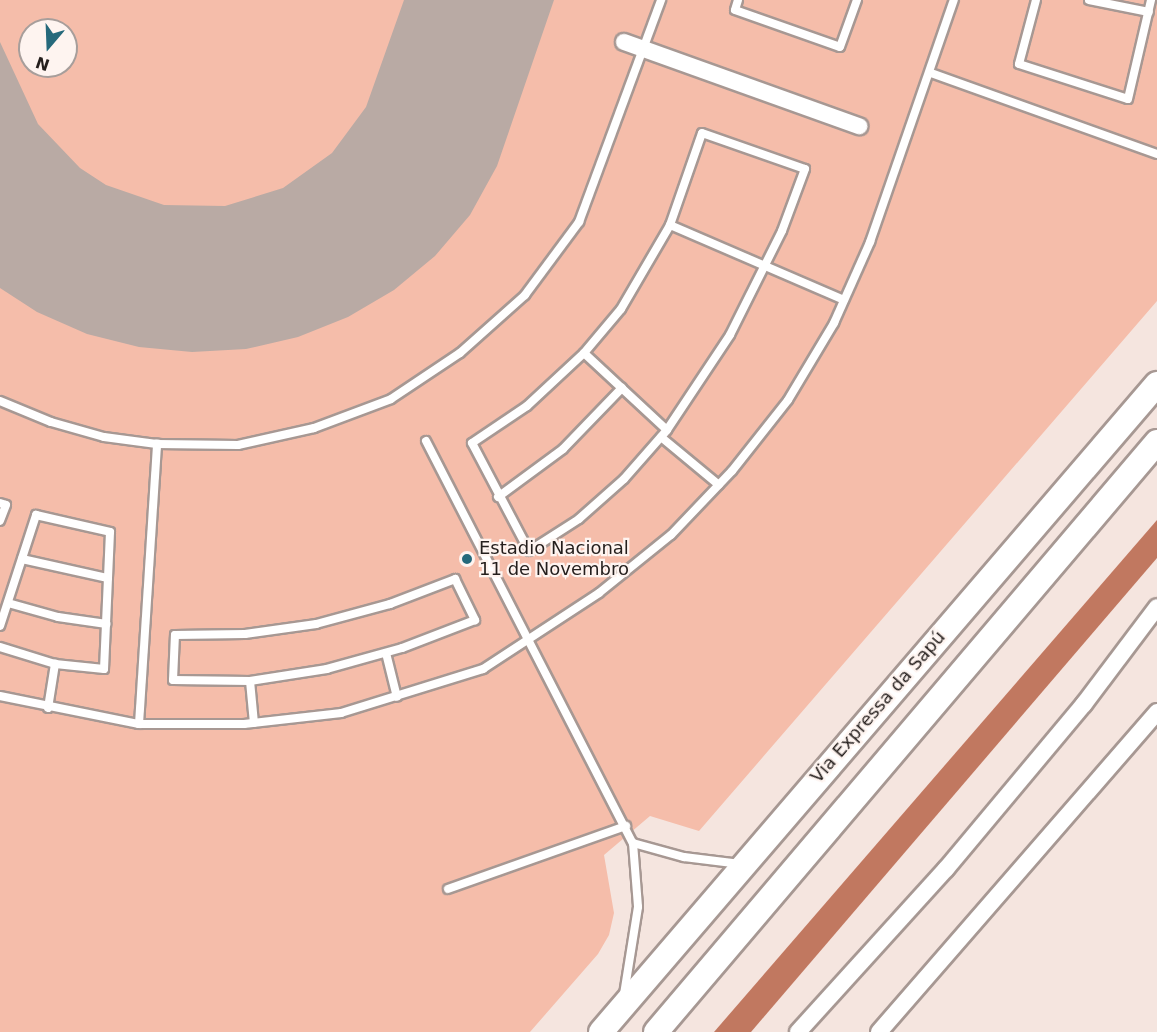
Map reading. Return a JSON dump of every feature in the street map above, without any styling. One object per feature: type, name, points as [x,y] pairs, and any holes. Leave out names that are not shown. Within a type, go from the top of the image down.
[{"type":"main road","name":"Via Expressa da Sapú","points":[[601,1032],[1157,384]]},
{"type":"main road","points":[[656,1032],[1157,442]]},
{"type":"street","points":[[624,42],[859,126]]},
{"type":"street","points":[[798,1032],[954,860],[1084,704],[1157,607]]},
{"type":"street","points":[[879,1032],[1157,712]]},
{"type":"lane","points":[[0,401],[51,422],[104,437],[157,444],[238,445],[314,428],[391,399],[460,353],[525,295],[579,222],[661,0]]},
{"type":"lane","points":[[738,0],[735,10],[840,47],[857,0]]},
{"type":"lane","points":[[0,696],[48,708],[139,724],[254,723],[341,713],[483,669],[599,592],[670,535],[718,485],[788,400],[844,300],[870,243],[931,73],[954,0]]},
{"type":"lane","points":[[1036,0],[1019,64],[1128,99],[1151,0]]},
{"type":"lane","points":[[1089,0],[1149,12]]},
{"type":"lane","points":[[931,73],[1157,154]]},
{"type":"lane","points":[[702,133],[805,169],[766,266],[730,335],[664,434],[624,479],[579,519],[529,551],[498,497],[472,443],[527,406],[584,353],[627,299],[670,225],[702,133]]},
{"type":"lane","points":[[670,225],[844,300]]},
{"type":"lane","points":[[584,353],[718,485]]},
{"type":"lane","points":[[498,497],[563,449],[622,388]]},
{"type":"lane","points":[[426,441],[526,642],[626,826],[633,843],[638,907],[621,1008]]},
{"type":"lane","points":[[139,724],[157,444]]},
{"type":"lane","points":[[0,503],[6,505],[0,521]]},
{"type":"lane","points":[[0,626],[36,515],[110,532],[104,669],[55,664],[0,647]]},
{"type":"lane","points":[[22,559],[108,578]]},
{"type":"lane","points":[[455,579],[475,620],[386,654],[250,681],[173,680],[175,634],[245,634],[316,624],[390,604],[455,579]]},
{"type":"lane","points":[[8,603],[58,617],[106,624]]},
{"type":"lane","points":[[386,654],[397,697]]},
{"type":"lane","points":[[48,708],[55,664]]},
{"type":"lane","points":[[250,681],[254,723]]},
{"type":"lane","points":[[448,889],[626,826]]},
{"type":"lane","points":[[633,843],[684,857],[744,864]]},
{"type":"shaded area","name":"Estadio Nacional 11 de Novembro","points":[[0,0],[1157,0],[1157,301],[699,831],[650,816],[604,855],[614,913],[609,935],[598,954],[530,1032],[0,1032]]},
{"type":"shaded area","points":[[1157,520],[1157,558],[751,1032],[714,1032]]},
{"type":"building","points":[[404,0],[554,0],[497,166],[470,215],[435,256],[394,290],[348,317],[298,337],[246,349],[192,352],[139,347],[87,334],[37,312],[0,288],[0,42],[38,124],[80,168],[106,185],[164,205],[225,206],[283,188],[332,153],[366,107]]},
{"type":"place","name":"Estadio Nacional 11 de Novembro","points":[[467,559]]}]
